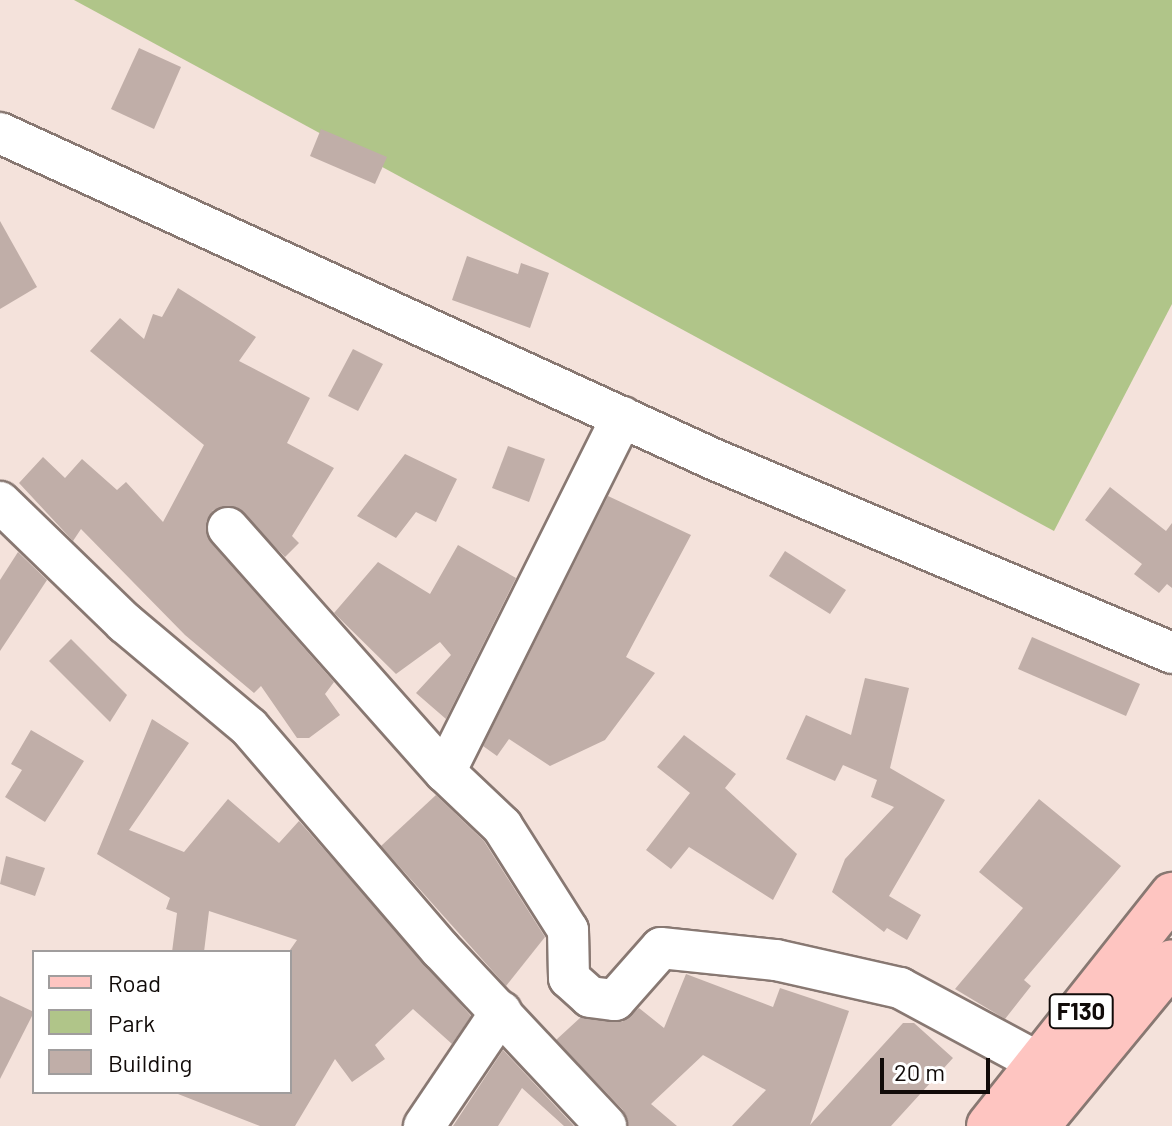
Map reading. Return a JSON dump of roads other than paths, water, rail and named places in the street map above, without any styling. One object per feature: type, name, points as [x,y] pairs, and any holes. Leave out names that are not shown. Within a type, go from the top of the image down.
[{"type":"main road","name":"F130","points":[[989,1126],[1172,895]]},
{"type":"main road","name":"F130","points":[[1037,1126],[1172,962]]},
{"type":"street","points":[[0,133],[622,417],[1172,653]]},
{"type":"street","points":[[445,772],[622,417]]},
{"type":"street","points":[[0,502],[125,623],[249,727],[606,1126]]},
{"type":"street","points":[[228,528],[445,772],[502,826],[568,930],[569,978],[590,997],[615,1000],[661,948],[776,960],[900,988],[1039,1063]]},
{"type":"street","points":[[424,1126],[501,1012]]}]
